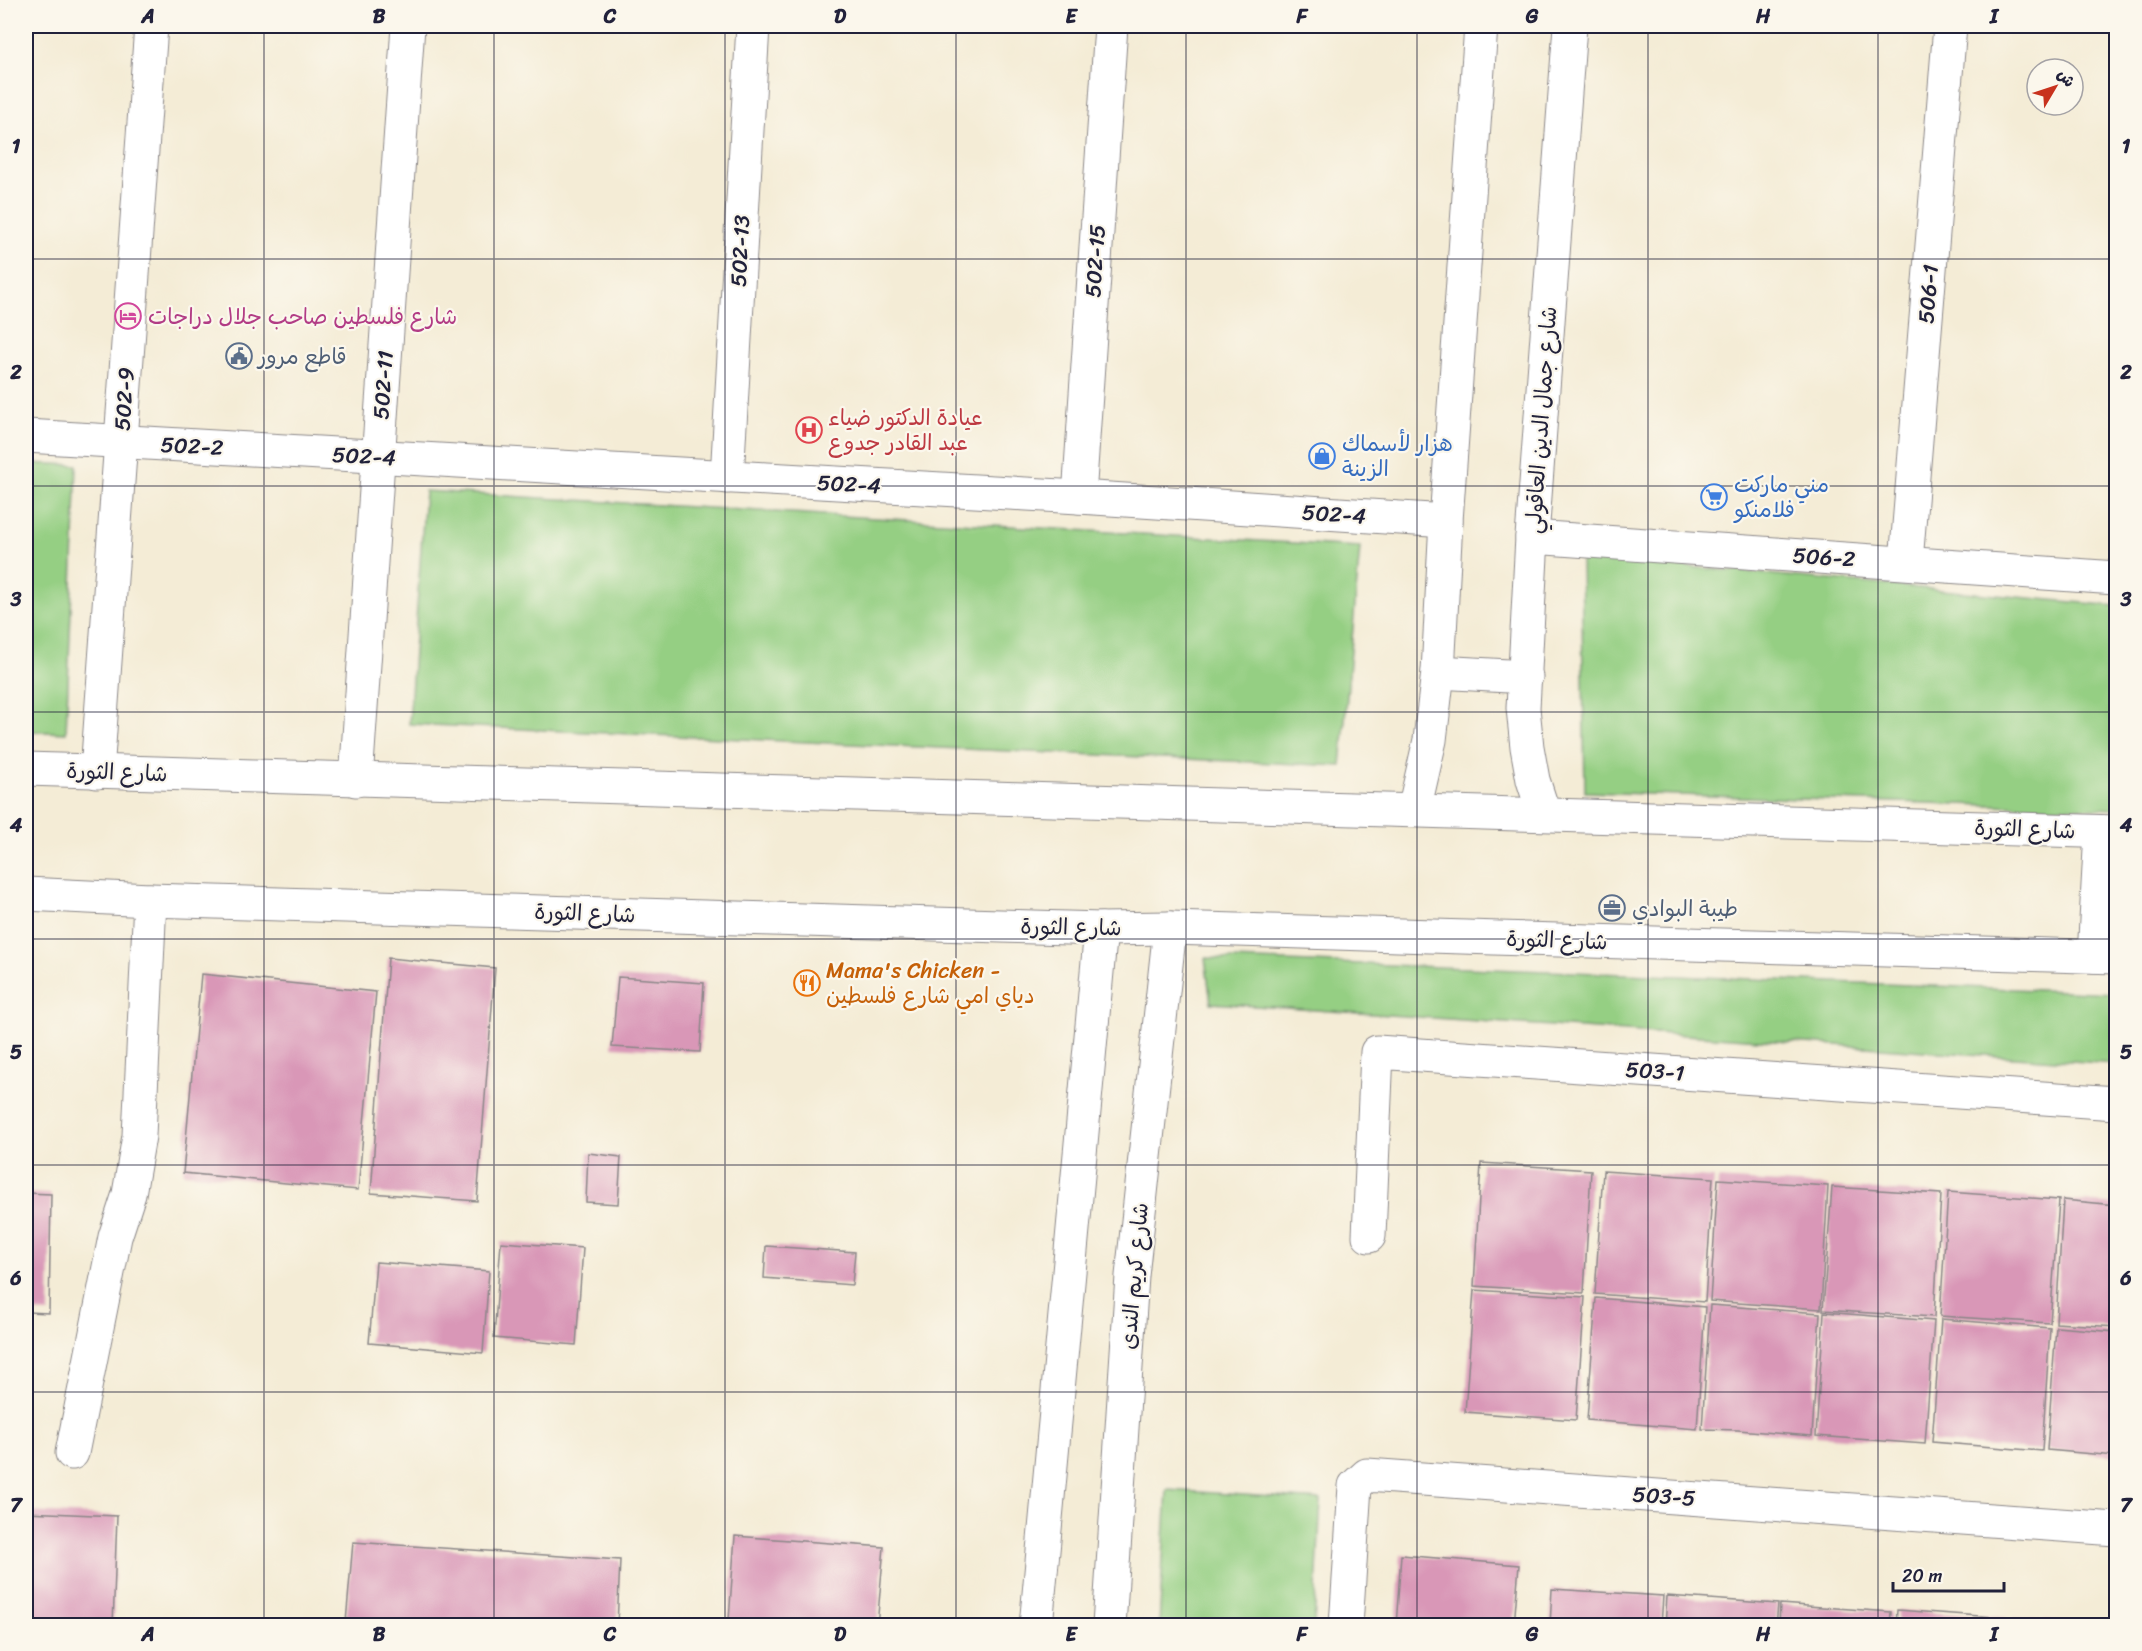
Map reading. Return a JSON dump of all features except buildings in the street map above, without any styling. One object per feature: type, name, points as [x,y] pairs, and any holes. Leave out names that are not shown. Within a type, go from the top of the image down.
[{"type":"street","name":"502-9","points":[[97,772],[151,26]]},
{"type":"street","name":"502-11","points":[[356,780],[408,26]]},
{"type":"street","name":"502-13","points":[[728,477],[753,26]]},
{"type":"street","name":"502-15","points":[[1079,497],[1111,26]]},
{"type":"street","points":[[1414,810],[1430,740],[1438,672],[1446,521],[1481,26]]},
{"type":"street","name":"شارع جمال الدين العاقولي","points":[[1544,814],[1533,780],[1523,708],[1532,537],[1570,26]]},
{"type":"street","name":"506-1","points":[[1906,562],[1950,26]]},
{"type":"street","name":"502-2","points":[[26,436],[251,449]]},
{"type":"street","name":"502-4","points":[[251,449],[1079,497],[1446,521]]},
{"type":"street","name":"506-2","points":[[1532,537],[2116,578]]},
{"type":"street","points":[[1438,672],[1526,677]]},
{"type":"street","name":"شارع الثورة","points":[[26,769],[2109,832]]},
{"type":"street","points":[[2105,957],[2109,832]]},
{"type":"street","name":"شارع الثورة","points":[[26,894],[150,900],[2105,957]]},
{"type":"street","points":[[72,1453],[115,1237],[129,1194],[139,1136],[150,900]]},
{"type":"street","points":[[1036,1626],[1101,928]]},
{"type":"street","name":"شارع كريم الندى","points":[[1110,1626],[1132,1276],[1170,928]]},
{"type":"street","name":"503-1","points":[[1369,1236],[1377,1052],[2116,1103]]},
{"type":"street","name":"503-5","points":[[1346,1626],[1355,1486],[1367,1475],[2116,1529]]},
{"type":"green space","points":[[26,463],[77,465],[66,733],[26,731]]},
{"type":"green space","points":[[425,491],[1360,547],[1341,766],[409,724]]},
{"type":"green space","points":[[1581,557],[2116,606],[2116,809],[1585,792]]},
{"type":"green space","points":[[1205,958],[2116,993],[2116,1064],[1211,1003]]},
{"type":"green space","points":[[1167,1490],[1321,1500],[1314,1625],[1159,1625]]},
{"type":"place","name":"شارع فلسطين صاحب جلال دراجات","points":[[128,316]]},
{"type":"place","name":"قاطع مرور","points":[[239,356]]},
{"type":"place","name":"عيادة الدكتور ضياء عبد القادر جدوع","points":[[809,430]]},
{"type":"place","name":"هزار لأسماك الزينة","points":[[1322,456]]},
{"type":"place","name":"مني ماركت فلامنكو","points":[[1714,497]]},
{"type":"place","name":"طيبة البوادي","points":[[1612,908]]},
{"type":"place","name":"Mama's Chicken - دياي امي شارع فلسطين","points":[[807,983]]}]
